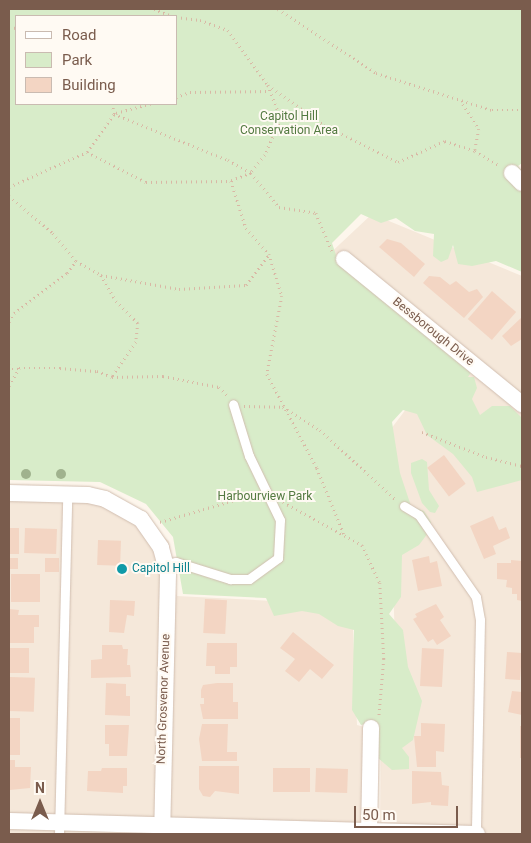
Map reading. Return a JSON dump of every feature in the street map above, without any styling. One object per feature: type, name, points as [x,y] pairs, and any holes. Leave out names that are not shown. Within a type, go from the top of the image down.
[{"type":"street","name":"Bessborough Drive","points":[[344,260],[522,404]]},
{"type":"street","points":[[9,493],[88,495],[119,504],[148,528],[166,564]]},
{"type":"street","name":"North Grosvenor Avenue","points":[[161,830],[166,564]]},
{"type":"street","points":[[369,833],[371,728]]},
{"type":"street","points":[[9,821],[60,828],[477,834]]},
{"type":"lane","points":[[166,564],[190,565],[230,579],[249,579],[278,558],[281,540],[280,520],[249,456],[233,404]]},
{"type":"lane","points":[[60,828],[67,495]]},
{"type":"lane","points":[[404,506],[419,515],[476,597],[480,620],[477,834]]},
{"type":"path","points":[[154,9],[169,15]]},
{"type":"path","points":[[278,9],[376,72],[462,103],[492,110],[522,110]]},
{"type":"path","points":[[178,17],[200,20],[228,30],[268,85],[324,125],[398,162],[445,141],[475,151],[517,178]]},
{"type":"path","points":[[87,152],[146,182],[231,181],[251,173],[265,155],[281,119],[268,91],[268,85]]},
{"type":"path","points":[[178,95],[190,92],[268,91]]},
{"type":"path","points":[[462,103],[479,129],[475,151]]},
{"type":"path","points":[[112,105],[114,114]]},
{"type":"path","points":[[9,187],[87,152],[114,114],[147,105]]},
{"type":"path","points":[[114,114],[251,173],[279,207],[316,212],[329,249],[344,260]]},
{"type":"path","points":[[231,181],[246,228],[269,254],[282,296],[267,374],[317,468],[344,534]]},
{"type":"path","points":[[9,196],[53,233],[76,261],[101,275],[179,290],[246,285],[269,254]]},
{"type":"path","points":[[9,322],[14,313],[67,273],[76,261]]},
{"type":"path","points":[[101,275],[116,301],[138,323],[136,342],[112,377]]},
{"type":"path","points":[[9,365],[12,369],[81,370],[112,377],[163,376],[219,387],[233,404],[253,408],[283,407],[320,430],[404,506]]},
{"type":"path","points":[[9,386],[19,368]]},
{"type":"path","points":[[422,432],[486,457],[522,466]]},
{"type":"path","points":[[148,528],[247,494],[269,494],[362,544],[380,583],[381,713],[371,728]]},
{"type":"shaded area","points":[[372,214],[522,276],[522,834],[380,834],[381,729],[398,730],[393,583],[372,454],[444,359],[324,259]]},
{"type":"shaded area","points":[[9,491],[103,494],[169,541],[177,596],[352,605],[357,725],[368,728],[365,834],[9,834]]},
{"type":"green space","points":[[9,9],[522,9],[522,163],[518,166],[522,171],[522,272],[496,261],[472,266],[458,264],[453,245],[448,259],[441,262],[433,256],[434,234],[415,231],[396,218],[381,223],[361,214],[332,243],[339,264],[472,371],[468,377],[474,377],[477,388],[472,399],[480,415],[492,406],[510,406],[522,418],[522,480],[477,492],[472,477],[453,454],[427,435],[417,414],[403,410],[392,422],[400,473],[411,506],[424,511],[431,522],[431,529],[419,545],[402,555],[401,597],[389,614],[403,630],[408,667],[422,701],[413,740],[402,748],[409,757],[409,769],[392,770],[378,758],[373,722],[361,725],[352,710],[354,630],[338,626],[319,614],[302,611],[274,616],[266,598],[183,594],[173,537],[146,504],[100,482],[9,480]]},
{"type":"green space","points":[[422,459],[427,462],[429,490],[439,506],[435,513],[430,512],[422,503],[411,473],[411,463]]},
{"type":"building","points":[[387,239],[401,243],[425,264],[414,277],[379,247]]},
{"type":"building","points":[[429,276],[440,277],[450,285],[456,281],[469,292],[477,289],[483,297],[464,318],[423,283]]},
{"type":"building","points":[[492,291],[516,312],[492,340],[468,319]]},
{"type":"building","points":[[522,317],[522,339],[511,346],[502,336]]},
{"type":"building","points":[[444,455],[466,484],[449,496],[427,468]]},
{"type":"building","points":[[493,516],[499,530],[506,527],[510,538],[493,546],[496,554],[484,559],[470,526]]},
{"type":"building","points":[[9,528],[19,528],[19,554],[9,554]]},
{"type":"building","points":[[25,528],[57,529],[56,554],[24,553]]},
{"type":"building","points":[[98,540],[121,541],[120,566],[97,565]]},
{"type":"building","points":[[429,556],[430,563],[437,561],[442,586],[418,591],[412,560]]},
{"type":"building","points":[[9,558],[18,558],[18,569],[9,569]]},
{"type":"building","points":[[45,558],[59,558],[59,572],[45,572]]},
{"type":"building","points":[[511,560],[522,561],[522,601],[517,600],[517,594],[512,594],[512,588],[506,587],[507,580],[497,579],[497,563],[511,563]]},
{"type":"building","points":[[11,574],[40,574],[40,602],[11,602]]},
{"type":"building","points":[[205,599],[227,600],[225,634],[203,633]]},
{"type":"building","points":[[110,600],[135,601],[134,616],[127,615],[124,633],[109,632]]},
{"type":"building","points":[[436,604],[444,617],[440,620],[451,636],[437,645],[433,639],[428,642],[413,619],[417,617],[415,614]]},
{"type":"building","points":[[9,609],[19,610],[18,615],[39,615],[39,627],[34,627],[34,643],[9,643]]},
{"type":"building","points":[[293,632],[334,665],[322,679],[310,669],[299,682],[285,671],[295,659],[280,648]]},
{"type":"building","points":[[207,643],[237,643],[237,667],[230,667],[230,674],[215,674],[215,666],[206,666]]},
{"type":"building","points":[[102,645],[122,645],[123,649],[128,649],[127,665],[130,665],[131,677],[91,678],[91,660],[102,659]]},
{"type":"building","points":[[9,648],[29,648],[29,673],[9,673]]},
{"type":"building","points":[[422,648],[444,649],[442,687],[420,686]]},
{"type":"building","points":[[507,652],[522,653],[520,680],[505,679]]},
{"type":"building","points":[[10,677],[35,678],[34,712],[9,711]]},
{"type":"building","points":[[106,683],[126,684],[126,696],[130,696],[130,716],[105,715]]},
{"type":"building","points":[[233,683],[233,702],[238,702],[238,719],[203,719],[200,704],[204,704],[204,698],[201,698],[201,690],[203,685]]},
{"type":"building","points":[[512,691],[522,692],[522,715],[508,712]]},
{"type":"building","points":[[9,718],[20,718],[20,755],[9,755]]},
{"type":"building","points":[[421,723],[445,724],[444,752],[436,751],[436,767],[417,767],[414,736],[421,736]]},
{"type":"building","points":[[202,724],[228,724],[227,752],[237,752],[237,761],[202,761],[199,739]]},
{"type":"building","points":[[105,725],[129,725],[127,756],[109,756],[109,744],[105,744]]},
{"type":"building","points":[[520,726],[522,726],[522,758],[520,758]]},
{"type":"building","points":[[9,760],[15,760],[15,767],[31,767],[30,788],[10,790]]},
{"type":"building","points":[[199,766],[239,766],[239,794],[215,791],[210,797],[203,796],[199,789]]},
{"type":"building","points":[[102,768],[127,768],[127,786],[123,786],[123,793],[87,791],[88,771],[101,771]]},
{"type":"building","points":[[273,768],[310,768],[310,792],[273,792]]},
{"type":"building","points":[[316,768],[348,769],[347,793],[315,792]]},
{"type":"building","points":[[412,771],[441,772],[442,785],[449,786],[448,806],[431,805],[431,802],[412,804]]},
{"type":"place","name":"Capitol Hill","points":[[122,569]]},
{"type":"park label","name":"Capitol Hill Conservation Area","points":[[289,124]]},
{"type":"park label","name":"Harbourview Park","points":[[265,497]]}]
